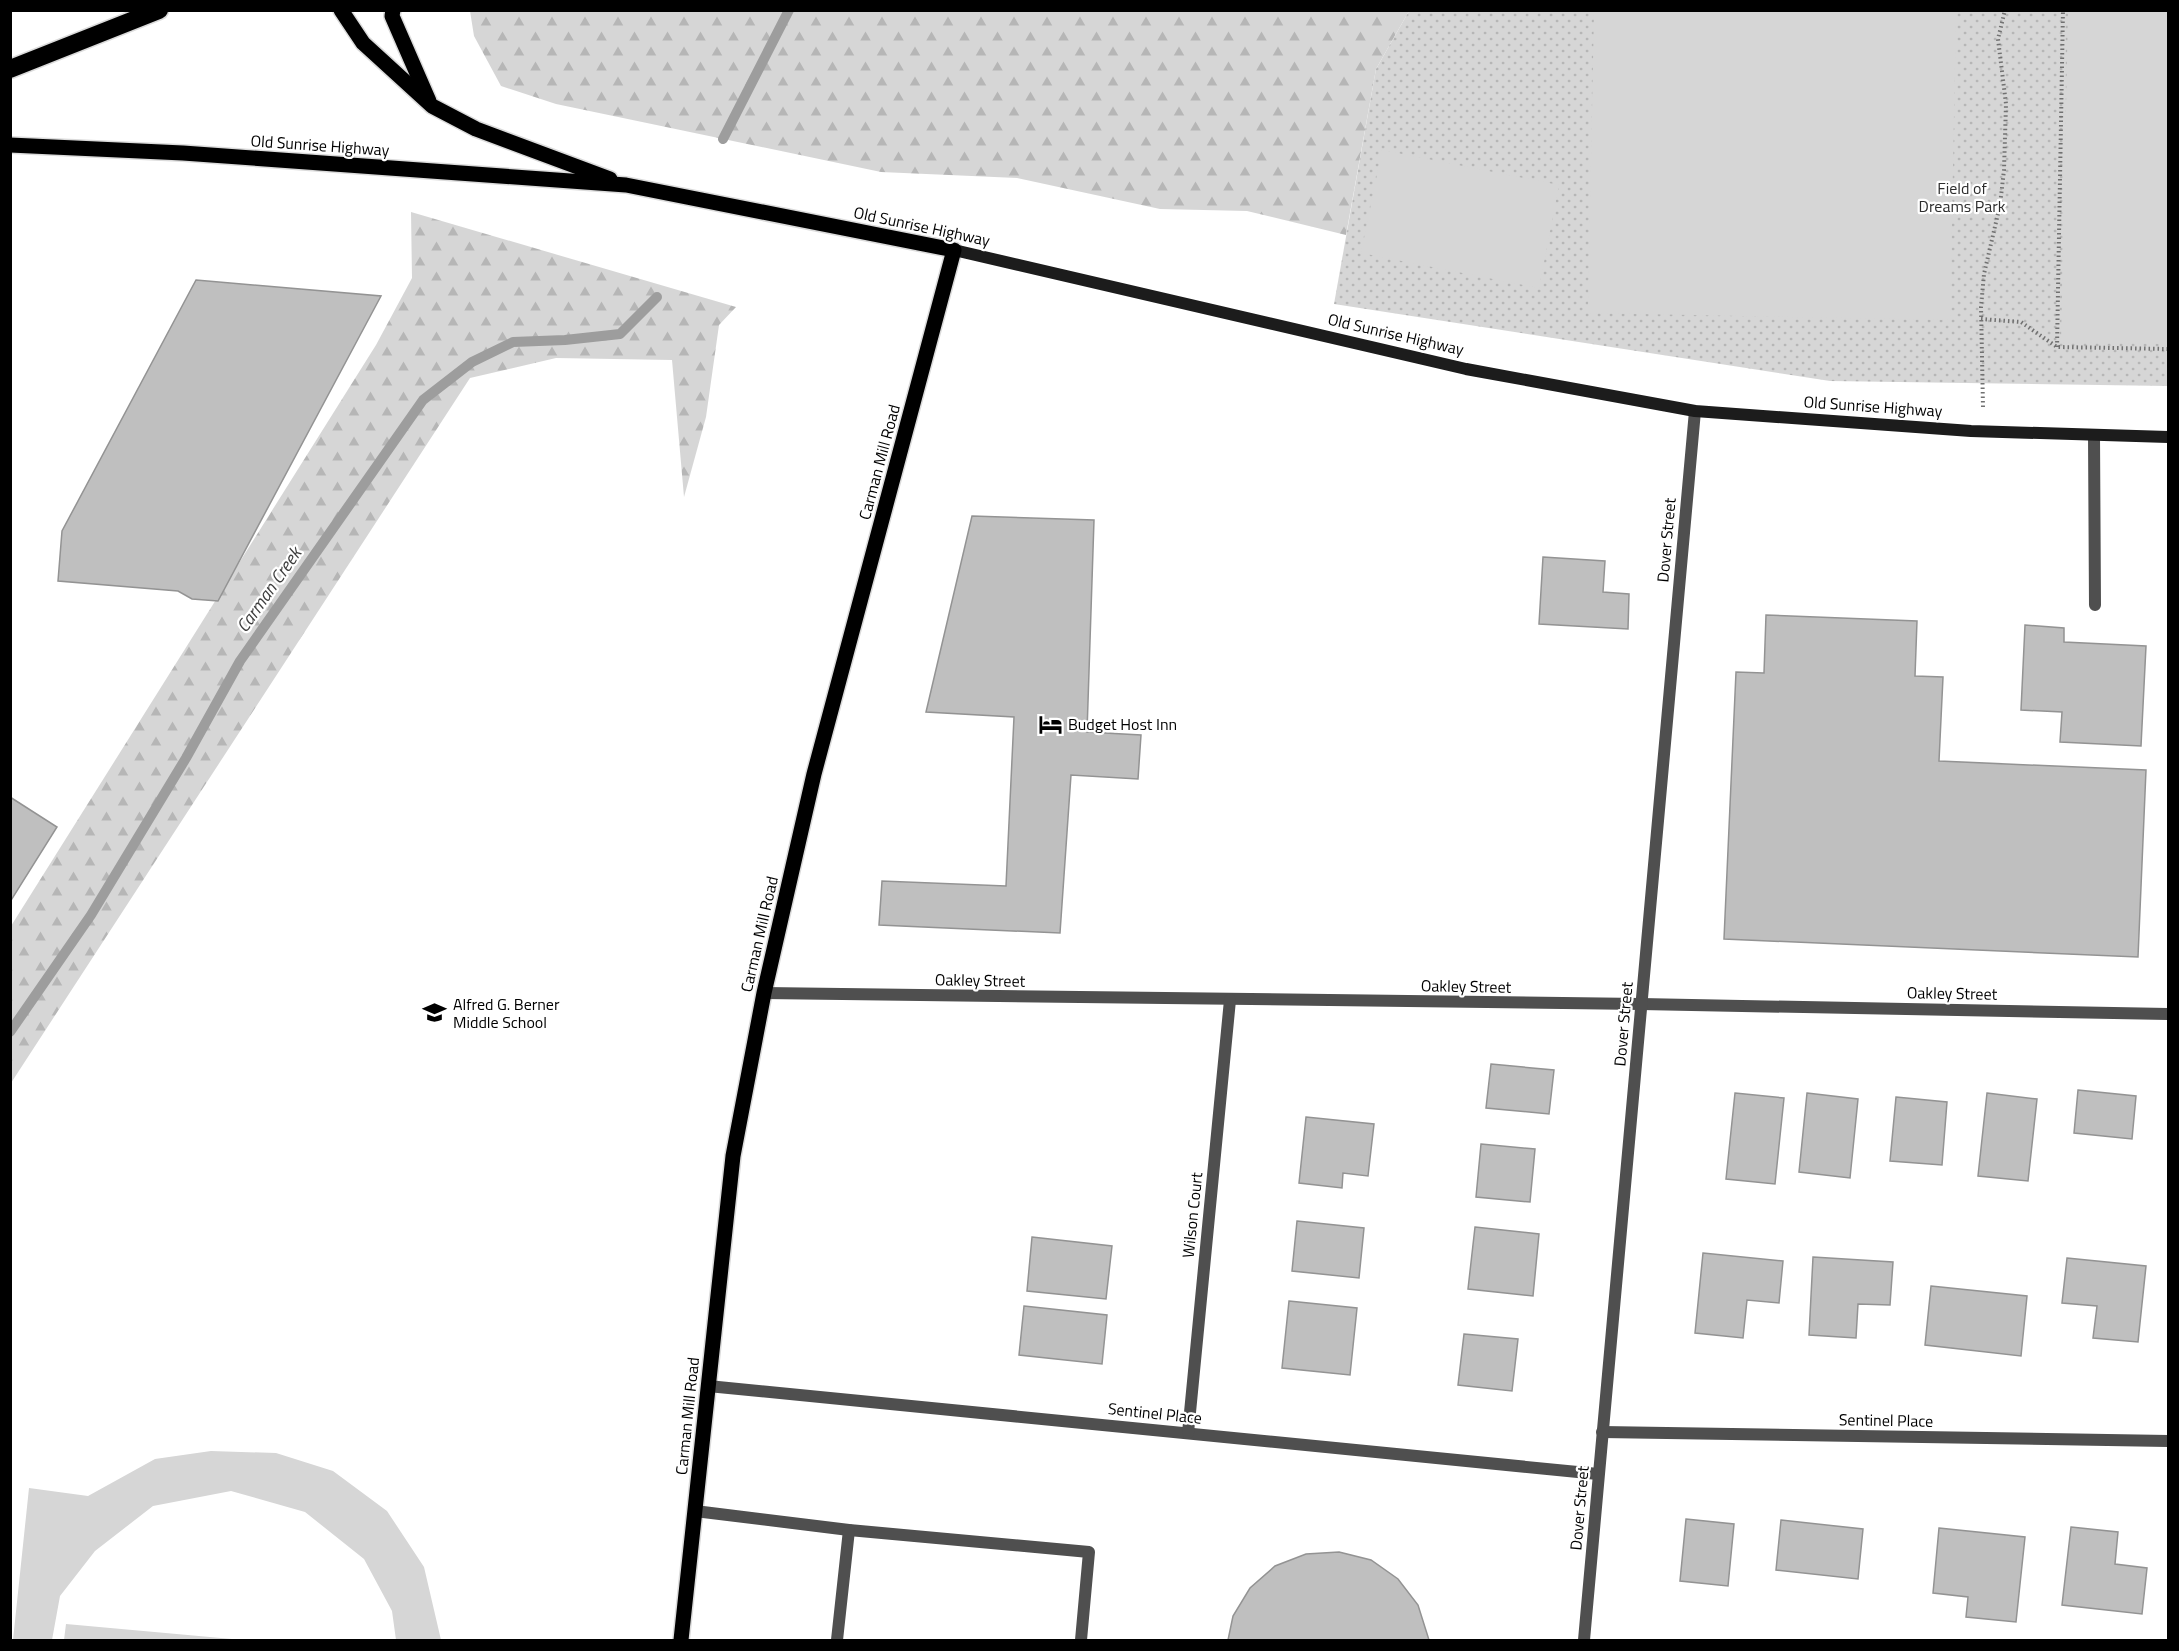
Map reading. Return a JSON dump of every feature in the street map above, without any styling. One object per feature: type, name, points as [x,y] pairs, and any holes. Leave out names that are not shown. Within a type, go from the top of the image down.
[{"type":"highway","points":[[10,69],[159,10]]},
{"type":"main road","name":"Old Sunrise Highway","points":[[341,10],[363,43],[432,106],[476,129],[627,185]]},
{"type":"main road","points":[[393,10],[392,16],[432,106]]},
{"type":"main road","name":"Old Sunrise Highway","points":[[10,145],[183,153],[627,185],[954,250],[1466,369],[1695,411],[1983,432],[2169,437]]},
{"type":"main road","name":"Carman Mill Road","points":[[681,1641],[733,1156],[764,993],[814,774],[954,250]]},
{"type":"street","name":"Dover Street","points":[[1584,1641],[1695,411]]},
{"type":"street","points":[[2094,436],[2095,605]]},
{"type":"street","name":"Oakley Street","points":[[764,993],[1641,1004],[2169,1014]]},
{"type":"street","name":"Wilson Court","points":[[1188,1433],[1230,1000]]},
{"type":"street","name":"Sentinel Place","points":[[708,1386],[1599,1474]]},
{"type":"street","name":"Sentinel Place","points":[[1602,1432],[2169,1440]]},
{"type":"street","points":[[695,1511],[849,1530],[1089,1552],[1081,1641]]},
{"type":"street","points":[[837,1641],[849,1530]]},
{"type":"path","points":[[1983,432],[1981,319],[1984,274],[2000,205],[2004,170],[2006,104],[1998,39],[2005,10]]},
{"type":"path","points":[[2056,347],[2063,10]]},
{"type":"path","points":[[1981,319],[2021,322],[2056,347],[2169,349]]},
{"type":"green space","points":[[470,11],[1409,11],[1376,69],[1346,235],[1247,211],[1160,209],[1017,178],[881,172],[556,104],[501,86],[474,36]]},
{"type":"green space","name":"Field of Dreams Park","points":[[1409,11],[2168,11],[2168,386],[1830,381],[1334,304],[1376,69]]},
{"type":"green space","points":[[1594,11],[1956,11],[1950,320],[1588,313]]},
{"type":"green space","points":[[2068,11],[2168,11],[2168,344],[2061,342]]},
{"type":"green space","points":[[1382,150],[1559,185],[1539,288],[1361,253]]},
{"type":"green space","points":[[411,212],[736,307],[719,325],[706,417],[684,497],[672,360],[556,358],[470,378],[11,1083],[11,926],[376,345],[412,278]]},
{"type":"green space","points":[[211,1451],[276,1453],[333,1471],[387,1511],[424,1567],[441,1640],[396,1640],[392,1611],[364,1559],[305,1512],[231,1491],[153,1506],[95,1551],[60,1596],[52,1640],[13,1640],[29,1488],[88,1496],[155,1459]]},
{"type":"green space","points":[[66,1624],[243,1640],[64,1640]]},
{"type":"building","points":[[196,280],[381,296],[218,601],[192,599],[178,591],[58,581],[62,531]]},
{"type":"building","name":"Budget Host Inn","points":[[972,516],[1094,520],[1087,732],[1141,735],[1138,779],[1071,775],[1060,933],[879,925],[882,881],[1006,886],[1014,717],[926,712]]},
{"type":"building","points":[[1543,557],[1605,561],[1603,592],[1629,594],[1628,629],[1539,624]]},
{"type":"building","points":[[1766,615],[1917,621],[1915,676],[1943,677],[1939,761],[2146,770],[2138,957],[1724,939],[1736,672],[1764,673]]},
{"type":"building","points":[[2025,625],[2064,628],[2064,642],[2146,646],[2141,746],[2060,742],[2062,712],[2021,710]]},
{"type":"building","points":[[10,797],[57,827],[10,902]]},
{"type":"building","points":[[1491,1064],[1554,1070],[1549,1114],[1486,1108]]},
{"type":"building","points":[[2078,1090],[2136,1096],[2132,1139],[2074,1133]]},
{"type":"building","points":[[1735,1093],[1784,1098],[1775,1184],[1726,1179]]},
{"type":"building","points":[[1807,1093],[1858,1099],[1850,1178],[1799,1172]]},
{"type":"building","points":[[1987,1093],[2037,1099],[2028,1181],[1978,1176]]},
{"type":"building","points":[[1896,1097],[1947,1102],[1942,1165],[1890,1161]]},
{"type":"building","points":[[1306,1117],[1374,1124],[1368,1176],[1343,1173],[1342,1188],[1299,1183]]},
{"type":"building","points":[[1481,1144],[1535,1149],[1530,1202],[1476,1197]]},
{"type":"building","points":[[1297,1221],[1364,1228],[1359,1278],[1292,1271]]},
{"type":"building","points":[[1475,1227],[1539,1234],[1533,1296],[1468,1289]]},
{"type":"building","points":[[1032,1237],[1112,1246],[1106,1299],[1027,1291]]},
{"type":"building","points":[[1703,1253],[1783,1261],[1779,1303],[1747,1300],[1743,1338],[1695,1333]]},
{"type":"building","points":[[1813,1257],[1893,1262],[1890,1305],[1858,1304],[1856,1338],[1809,1335]]},
{"type":"building","points":[[2067,1258],[2146,1266],[2138,1342],[2093,1338],[2097,1306],[2062,1303]]},
{"type":"building","points":[[1931,1286],[2027,1296],[2021,1356],[1925,1345]]},
{"type":"building","points":[[1289,1301],[1357,1308],[1350,1375],[1282,1368]]},
{"type":"building","points":[[1024,1306],[1107,1315],[1102,1364],[1019,1355]]},
{"type":"building","points":[[1464,1334],[1518,1339],[1512,1391],[1458,1385]]},
{"type":"building","points":[[1686,1519],[1734,1524],[1728,1586],[1680,1581]]},
{"type":"building","points":[[1781,1520],[1863,1529],[1858,1579],[1776,1570]]},
{"type":"building","points":[[2071,1527],[2118,1532],[2115,1564],[2147,1568],[2142,1614],[2062,1605]]},
{"type":"building","points":[[1939,1528],[2025,1537],[2016,1622],[1966,1617],[1968,1597],[1933,1593]]},
{"type":"building","points":[[1339,1552],[1371,1560],[1398,1579],[1418,1605],[1429,1640],[1228,1640],[1233,1616],[1250,1588],[1275,1566],[1306,1554]]},
{"type":"waterway","name":"Carman Creek","points":[[723,139],[789,10]]},
{"type":"waterway","name":"Carman Creek","points":[[10,1032],[91,915],[186,758],[240,661],[423,400],[472,362],[513,342],[565,340],[620,334],[657,297]]},
{"type":"place","name":"Budget Host Inn","points":[[1050,724]]},
{"type":"place","name":"Alfred G. Berner Middle School","points":[[435,1013]]}]
